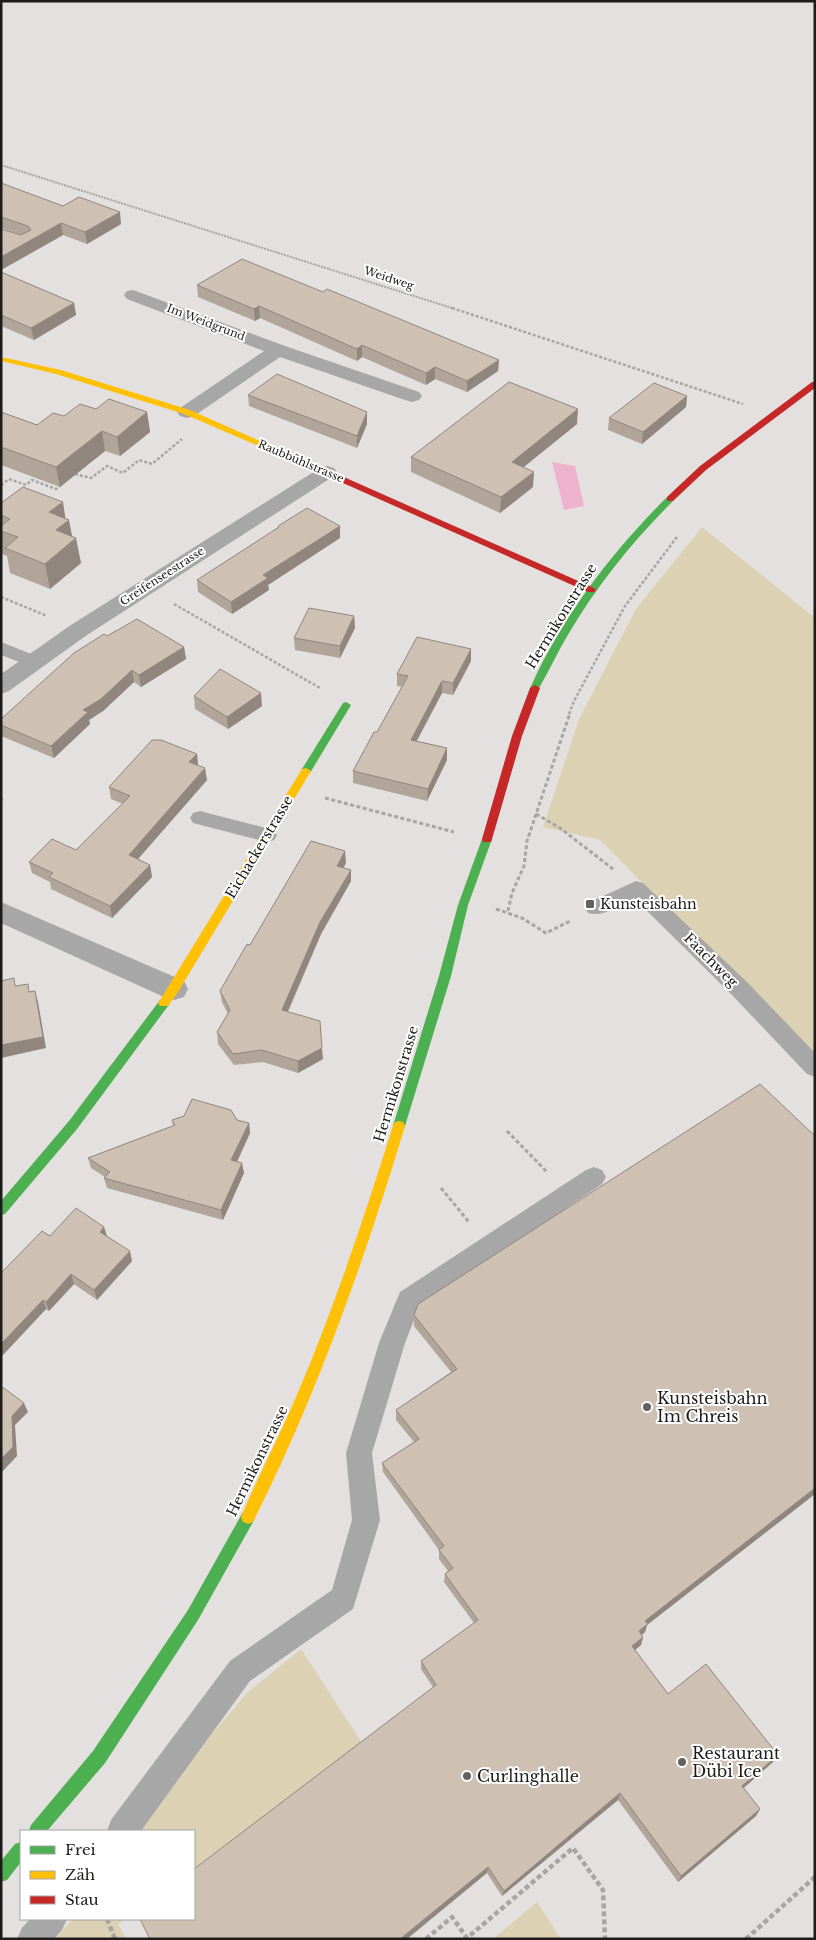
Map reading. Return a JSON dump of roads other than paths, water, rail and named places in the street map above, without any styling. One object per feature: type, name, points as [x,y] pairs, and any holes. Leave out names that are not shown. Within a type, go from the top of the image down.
[{"type":"street","name":"Im Weidgrund","points":[[133,295],[278,350],[412,396]]},
{"type":"street","points":[[187,412],[278,350]]},
{"type":"street","name":"Raubbühlstrasse","points":[[1,359],[58,372],[187,412],[327,472],[591,590]]},
{"type":"street","name":"Hermikonstrasse","points":[[38,1830],[99,1757],[193,1615],[259,1496],[313,1378],[365,1237],[445,976],[463,905],[489,832],[517,736],[536,685],[560,640],[591,590],[610,565],[666,503],[703,468],[815,384]]},
{"type":"street","name":"Greifenseestrasse","points":[[1,686],[79,630],[327,472]]},
{"type":"street","name":"Eichackerstrasse","points":[[1,1210],[73,1125],[174,989],[346,705]]},
{"type":"street","points":[[1,912],[174,989]]},
{"type":"street","points":[[1,1874],[20,1851]]},
{"type":"lane","points":[[1,648],[33,662]]},
{"type":"lane","points":[[200,818],[267,835]]},
{"type":"lane","name":"Faachweg","points":[[595,908],[636,888],[740,989],[815,1068]]},
{"type":"lane","points":[[123,1830],[240,1671],[343,1599],[366,1520],[359,1453],[392,1343],[409,1300],[594,1177]]},
{"type":"lane","points":[[33,1939],[50,1920]]},
{"type":"place","name":"Kunsteisbahn","points":[[590,904]]},
{"type":"place","name":"Kunsteisbahn Im Chreis","points":[[647,1407]]},
{"type":"place","name":"Restaurant Dübi Ice","points":[[682,1762]]},
{"type":"place","name":"Curlinghalle","points":[[467,1776]]}]
